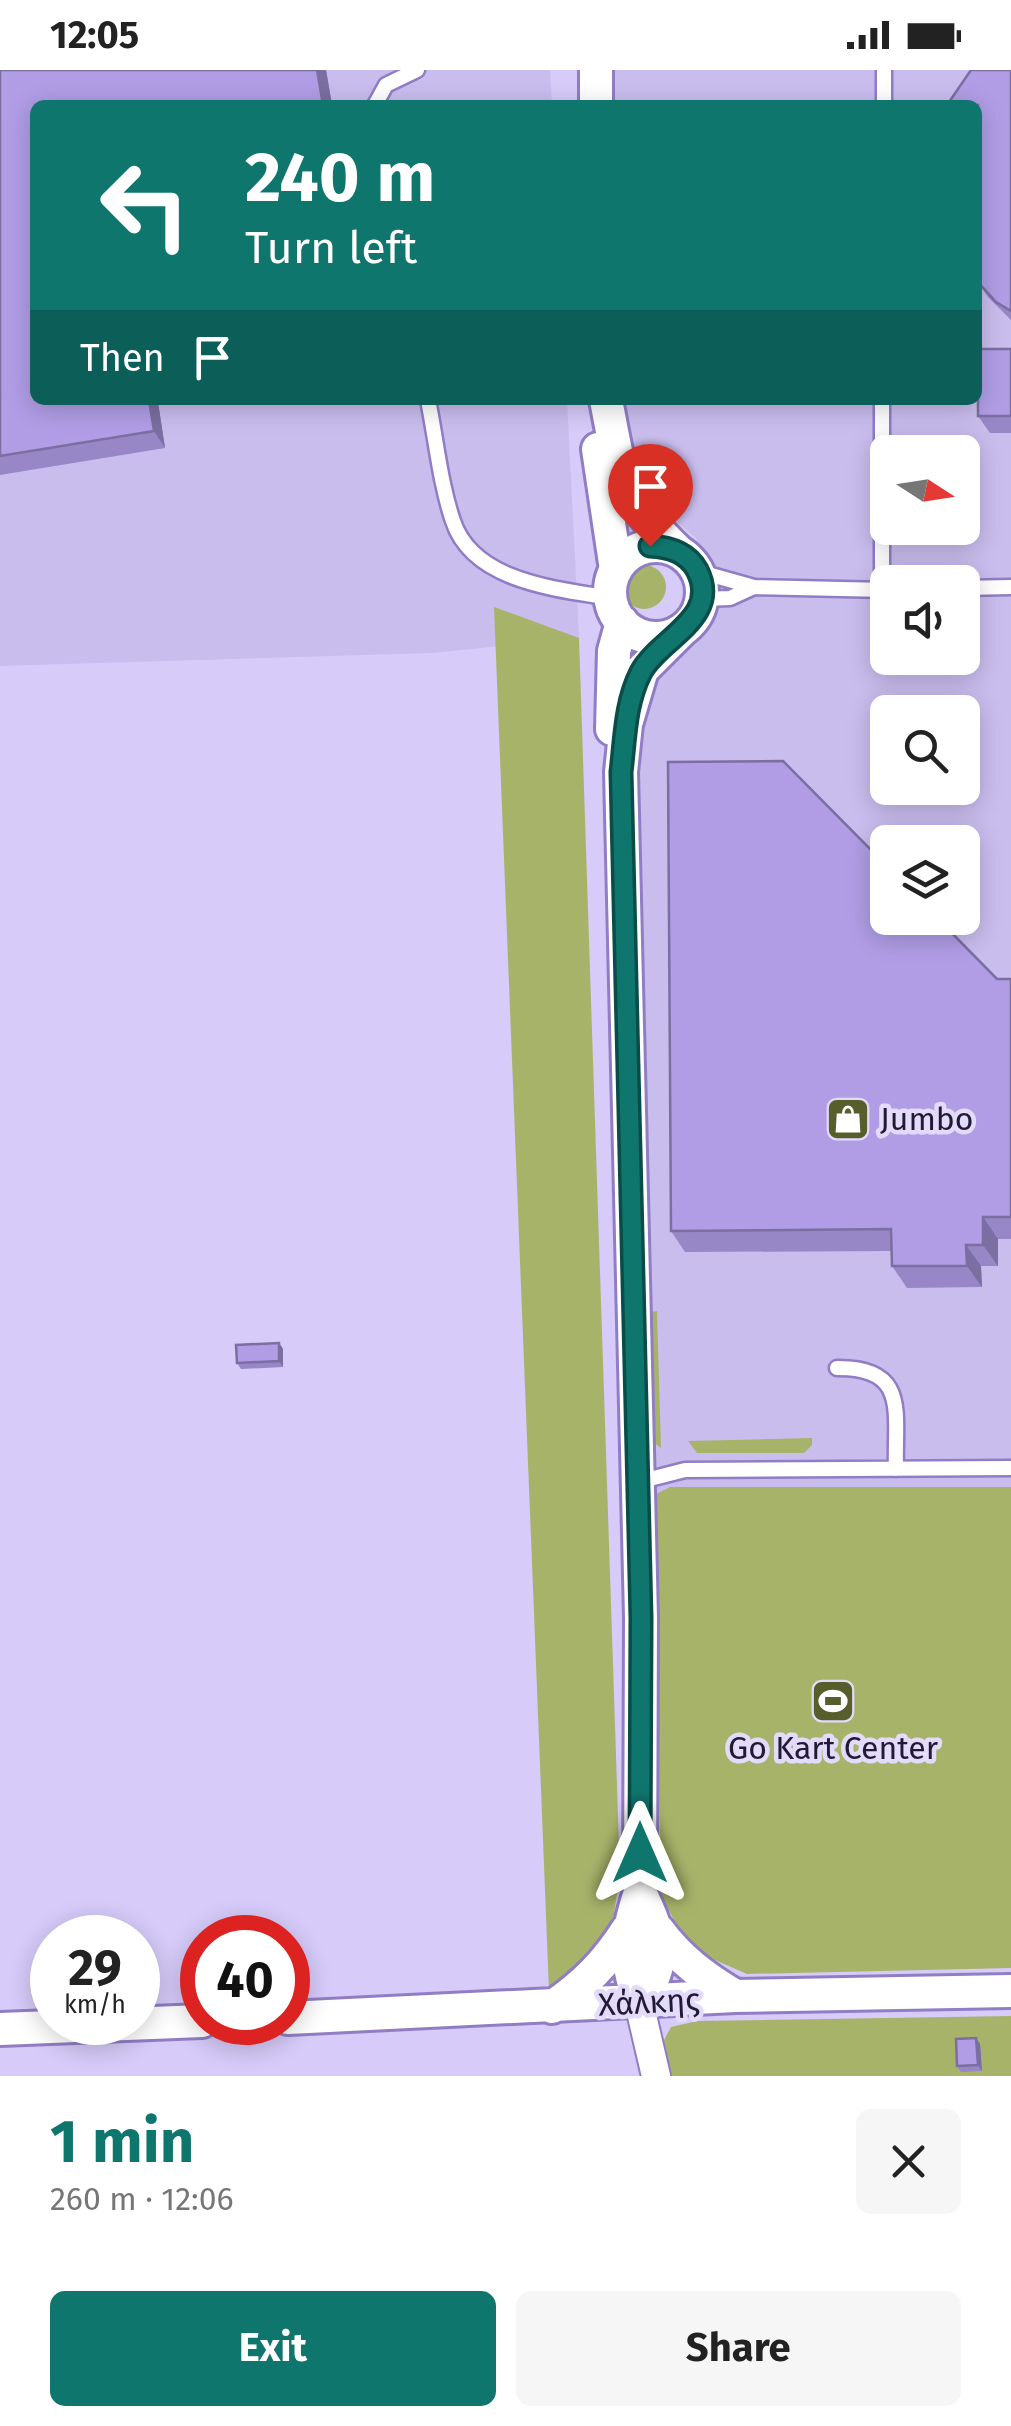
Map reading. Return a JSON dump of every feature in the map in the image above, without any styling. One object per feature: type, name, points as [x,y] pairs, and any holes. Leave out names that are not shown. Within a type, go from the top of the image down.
[{"type":"street","points":[[604,405],[598,448],[616,596],[610,699],[612,742],[621,772]]},
{"type":"street","points":[[606,405],[621,476],[630,498],[692,574],[697,612],[642,670],[626,724],[621,772],[641,1618],[643,1930],[627,1959],[656,2076]]},
{"type":"street","points":[[616,596],[636,550],[650,546],[692,574]]},
{"type":"street","points":[[616,596],[644,636],[657,638],[682,630]]},
{"type":"street","points":[[643,1930],[701,1976],[735,1996]]},
{"type":"street","points":[[552,2007],[583,1986],[643,1930]]},
{"type":"street","name":"Χάλκης","points":[[310,2017],[735,1996],[1011,1991]]},
{"type":"street","points":[[0,2029],[180,2022]]},
{"type":"lane","points":[[377,100],[386,86],[417,70]]},
{"type":"lane","points":[[884,70],[884,100]]},
{"type":"lane","points":[[429,405],[453,522],[464,544],[499,571],[558,590],[616,596]]},
{"type":"lane","points":[[882,405],[885,565]]},
{"type":"lane","points":[[692,574],[730,598],[754,588]]},
{"type":"lane","points":[[692,574],[754,588],[870,590]]},
{"type":"lane","points":[[980,588],[1011,588]]},
{"type":"lane","points":[[837,1368],[868,1369],[887,1382],[894,1404],[896,1469]]},
{"type":"lane","points":[[637,1482],[684,1470],[1011,1468]]},
{"type":"shaded area","points":[[0,70],[550,70],[552,100],[30,100],[30,405],[567,405],[579,638],[432,653],[0,666]]},
{"type":"shaded area","points":[[612,70],[1011,70],[1011,1487],[670,1487],[654,1498],[633,800],[641,679],[713,612],[722,587],[696,538],[655,510],[638,493],[621,405],[982,405],[982,100],[612,100]]},
{"type":"green space","points":[[644,565],[659,572],[666,587],[659,602],[644,609],[629,602],[622,587],[629,572]]},
{"type":"green space","points":[[494,607],[579,638],[620,1876],[610,1938],[549,1991]]},
{"type":"green space","points":[[657,1311],[661,1448],[649,1439],[646,1318]]},
{"type":"green space","points":[[812,1438],[812,1445],[804,1453],[697,1453],[688,1441]]},
{"type":"green space","name":"Go Kart Center","points":[[670,1487],[1011,1487],[1011,1968],[747,1974],[690,1949],[662,1898],[650,1504],[658,1493]]},
{"type":"green space","points":[[1011,2016],[1011,2076],[670,2076],[663,2042],[671,2027],[697,2021]]},
{"type":"building","points":[[0,70],[317,70],[322,100],[30,100],[30,405],[150,405],[154,431],[0,456]]},
{"type":"building","points":[[971,70],[1011,70],[1011,311],[982,286],[982,100],[950,100]]},
{"type":"building","points":[[982,349],[1011,349],[1011,416],[978,416],[978,405],[982,405]]},
{"type":"building","name":"Jumbo","points":[[783,761],[870,849],[870,935],[954,935],[997,979],[1011,979],[1011,1217],[983,1217],[983,1245],[966,1245],[967,1266],[892,1266],[891,1229],[671,1231],[668,762]]},
{"type":"building","points":[[279,1343],[279,1361],[237,1363],[236,1345]]},
{"type":"building","points":[[976,2038],[978,2065],[957,2066],[956,2039]]},
{"type":"place","name":"Jumbo","points":[[848,1119]]},
{"type":"place","name":"Go Kart Center","points":[[833,1701]]},
{"type":"route","points":[[640,1853],[641,1618],[621,772],[626,724],[642,670],[654,654],[691,622],[702,599],[698,571],[689,560],[678,551],[650,546]]}]
